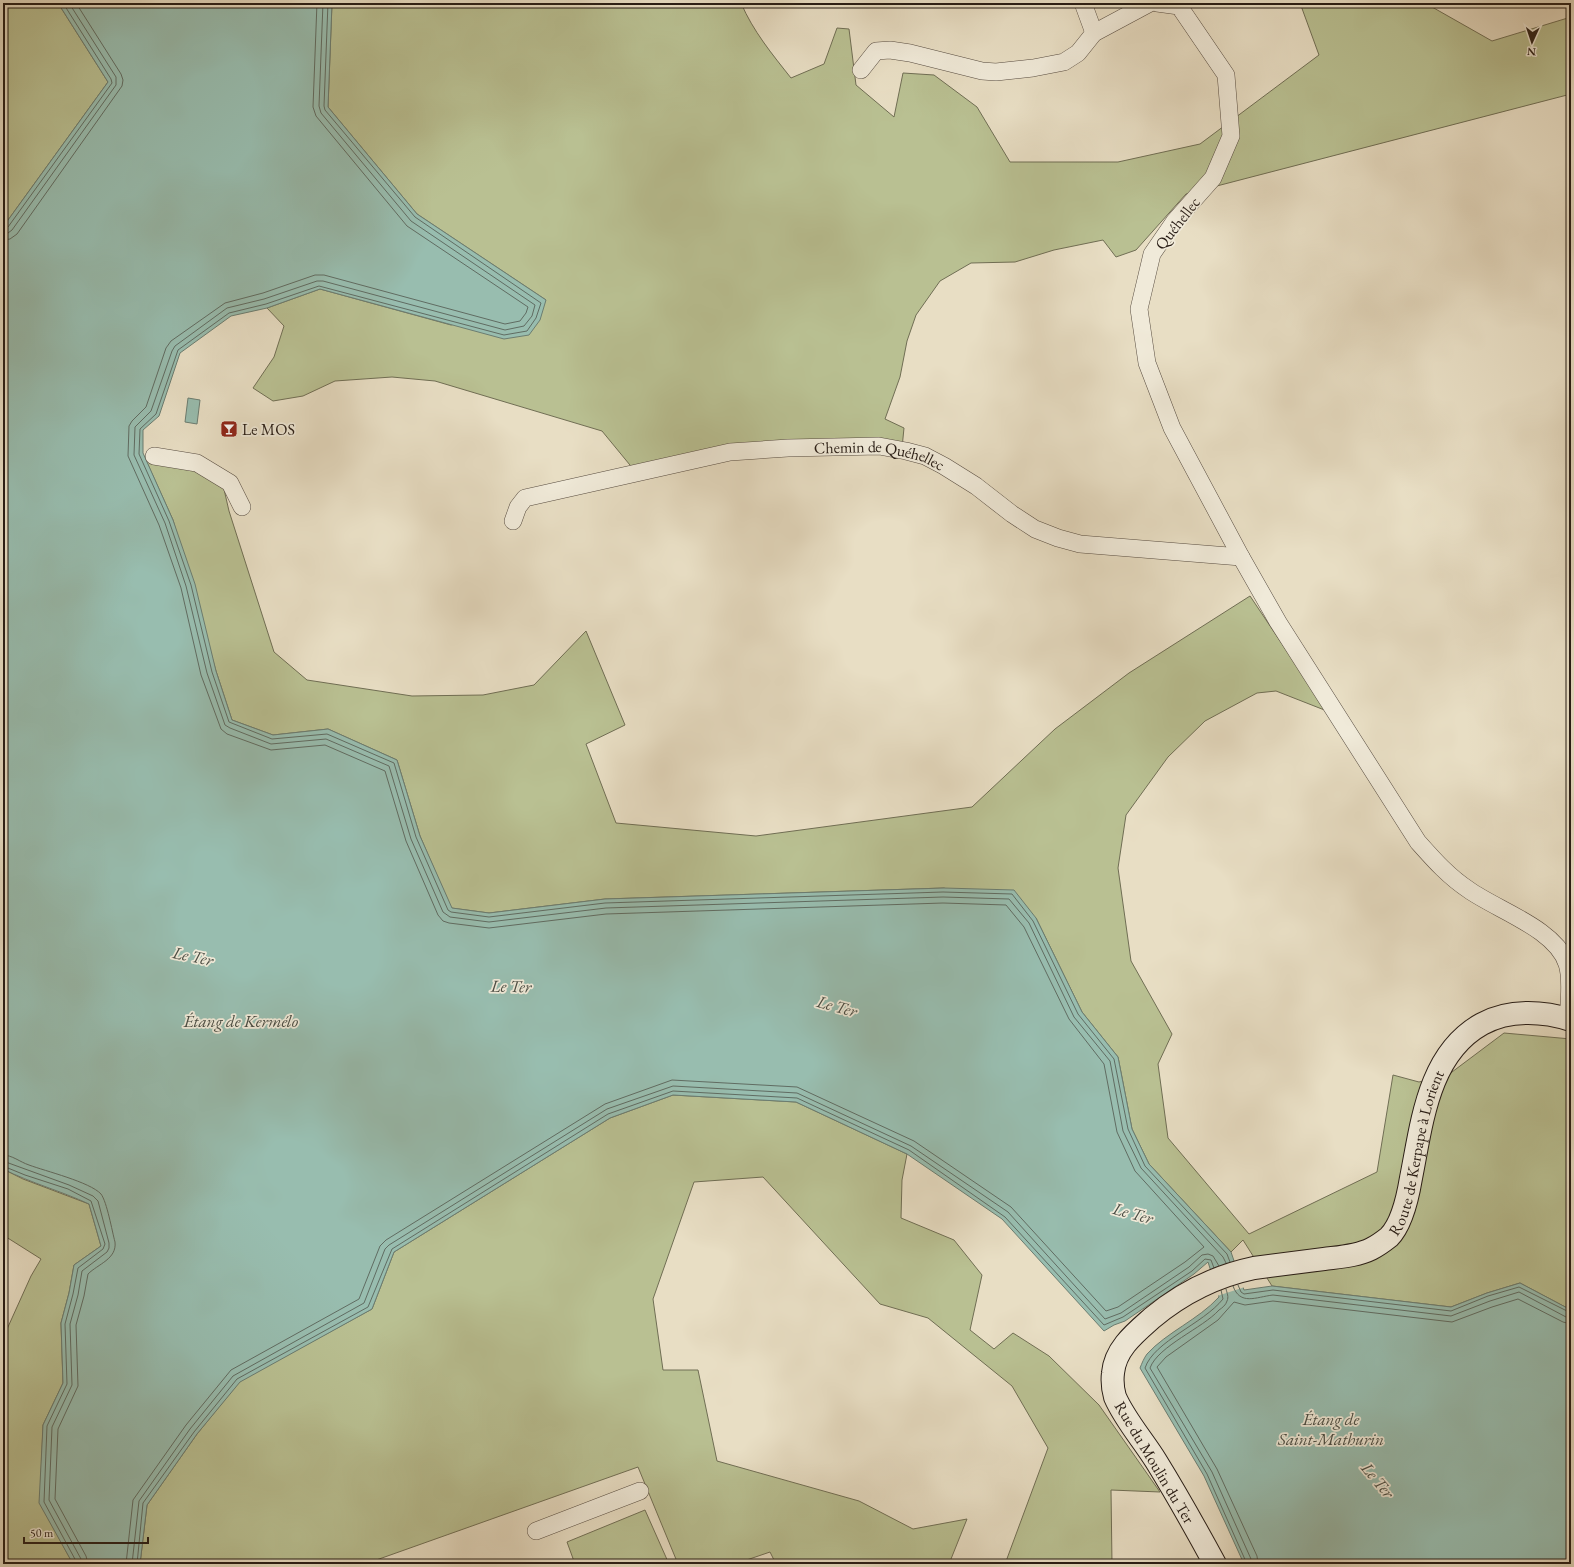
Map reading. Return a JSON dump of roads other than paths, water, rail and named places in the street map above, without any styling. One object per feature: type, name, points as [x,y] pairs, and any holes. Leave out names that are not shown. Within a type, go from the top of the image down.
[{"type":"street","points":[[1084,3],[1094,33]]},
{"type":"street","points":[[861,70],[876,51],[890,50],[910,53],[982,71],[996,72],[1033,68],[1064,62],[1078,53],[1094,33],[1150,3]]},
{"type":"street","name":"Quéhellec","points":[[1157,3],[1179,6],[1226,75],[1231,136],[1213,178],[1174,222],[1152,254],[1139,309],[1147,362],[1172,428],[1241,557],[1278,622],[1418,842],[1445,872],[1469,891],[1538,930],[1551,940],[1561,951],[1568,965],[1570,1020]]},
{"type":"street","name":"Chemin de Quéhellec","points":[[513,521],[518,507],[525,498],[730,452],[788,448],[879,446],[925,456],[976,486],[1012,514],[1036,529],[1058,538],[1080,544],[1241,557]]},
{"type":"street","points":[[154,456],[197,463],[230,483],[242,507]]},
{"type":"street","name":"Route de Kerpape à Lorient","points":[[1209,1281],[1241,1271],[1352,1255],[1371,1249],[1389,1236],[1401,1217],[1409,1193],[1424,1115],[1434,1084],[1447,1056],[1458,1042],[1473,1029],[1504,1015],[1540,1013],[1570,1020]]},
{"type":"street","name":"Rue du Moulin du Ter","points":[[1209,1281],[1190,1291],[1171,1304],[1134,1334],[1118,1354],[1112,1375],[1115,1396],[1123,1414],[1145,1444],[1177,1494],[1214,1564]]},
{"type":"street","points":[[536,1531],[640,1491]]},
{"type":"water","name":"Étang de Kermélo","points":[[58,3],[332,3],[328,107],[417,214],[546,300],[540,320],[529,335],[504,339],[320,289],[267,308],[231,316],[180,353],[159,416],[143,430],[143,453],[173,520],[195,584],[216,671],[232,720],[273,735],[328,729],[397,760],[420,836],[452,908],[489,913],[605,899],[944,888],[1014,890],[1036,918],[1082,1012],[1118,1057],[1132,1129],[1149,1164],[1231,1252],[1244,1290],[1272,1286],[1451,1307],[1487,1293],[1520,1283],[1571,1310],[1571,1564],[1244,1564],[1204,1476],[1140,1368],[1146,1356],[1155,1346],[1202,1313],[1219,1297],[1208,1262],[1194,1274],[1125,1321],[1104,1331],[1002,1219],[907,1154],[796,1102],[673,1095],[610,1118],[394,1252],[372,1309],[240,1382],[197,1434],[147,1505],[140,1564],[73,1564],[39,1503],[43,1425],[63,1383],[61,1323],[69,1293],[74,1265],[101,1246],[89,1204],[24,1179],[3,1169],[3,227],[108,82]]},
{"type":"water","points":[[188,398],[200,400],[197,424],[185,422]]},
{"type":"place","name":"Le MOS","points":[[229,429]]},
{"type":"water label","name":"Le Ter","points":[[193,956]]},
{"type":"water label","name":"Le Ter","points":[[511,986]]},
{"type":"water label","name":"Le Ter","points":[[837,1006]]},
{"type":"water label","name":"Le Ter","points":[[1133,1213]]},
{"type":"water label","name":"Étang de Saint-Mathurin","points":[[1331,1429]]},
{"type":"water label","name":"Le Ter","points":[[1378,1480]]}]
